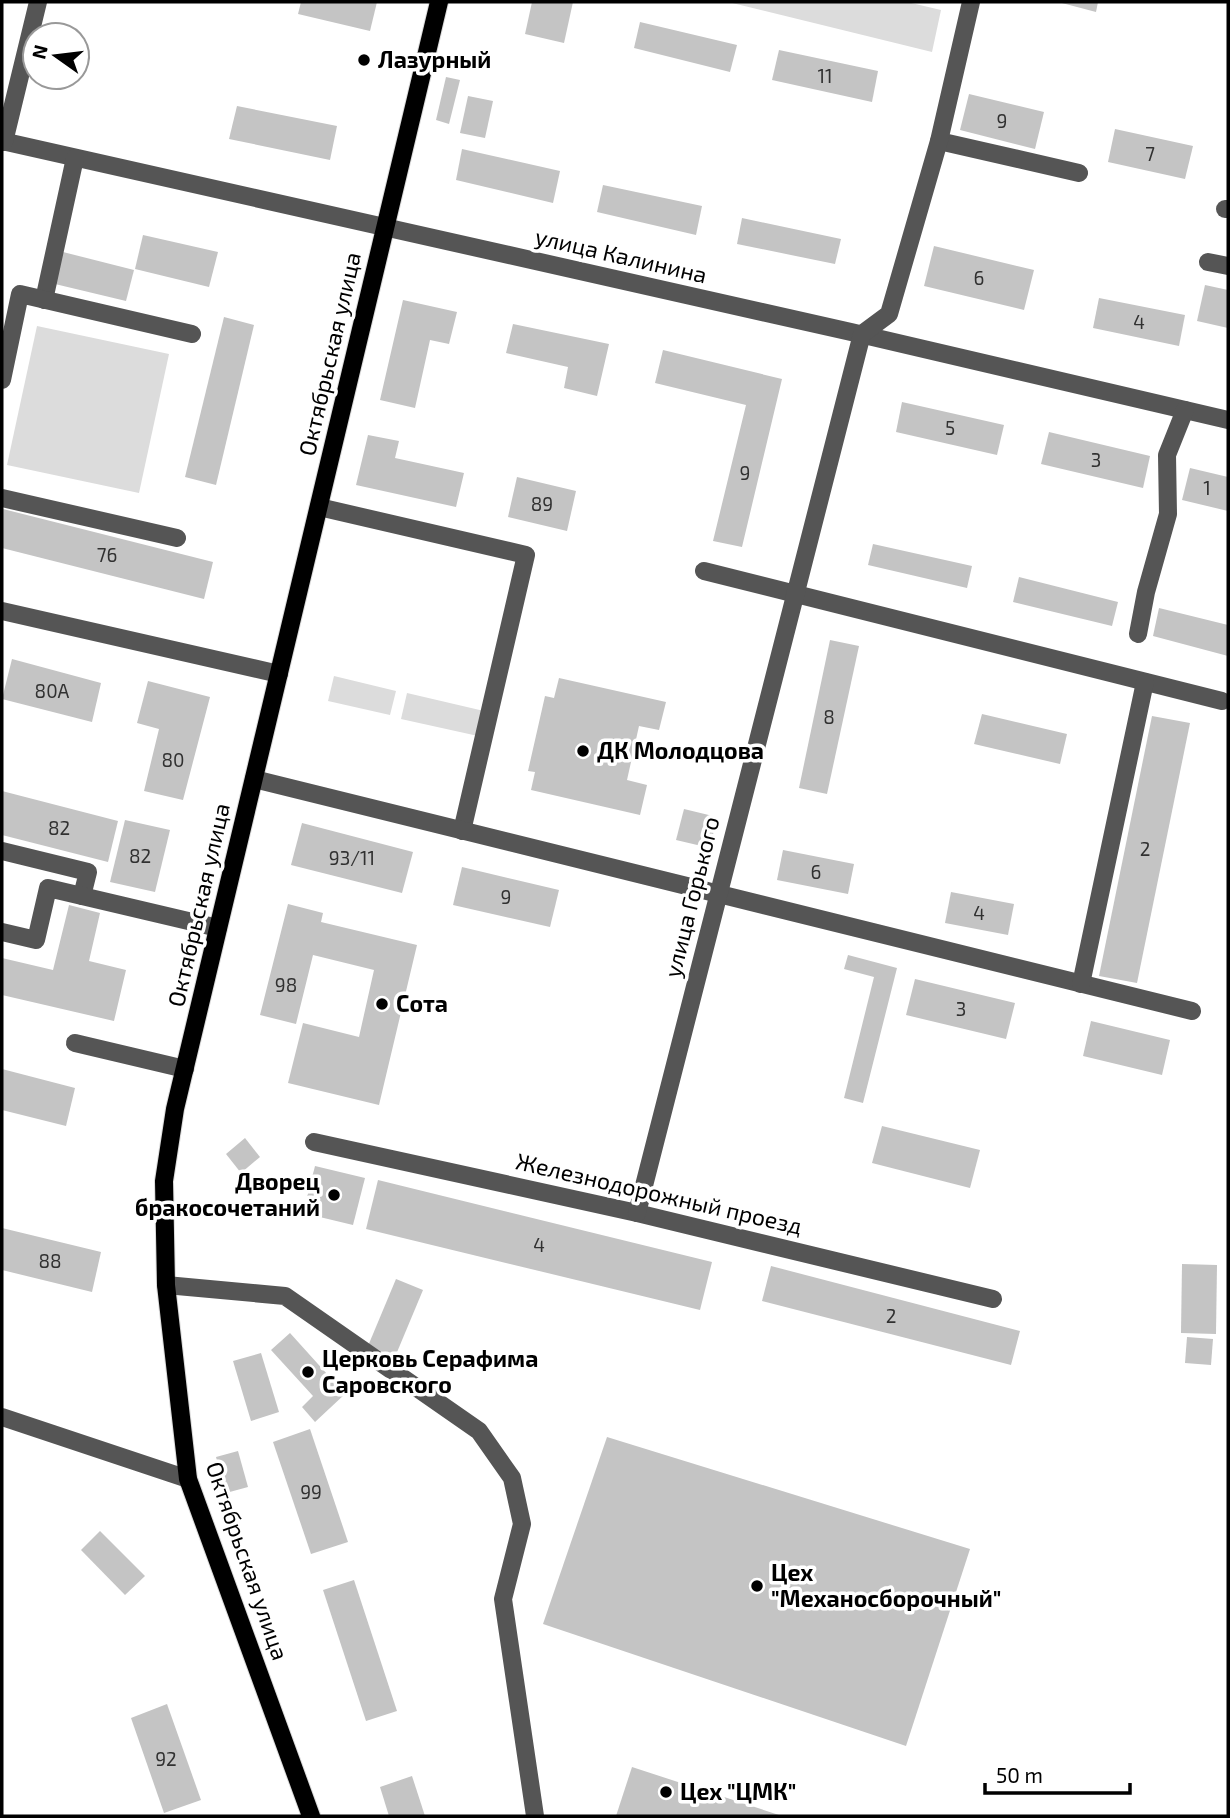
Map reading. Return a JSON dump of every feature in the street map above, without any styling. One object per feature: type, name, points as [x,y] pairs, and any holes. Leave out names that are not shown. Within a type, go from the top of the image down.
[{"type":"main road","name":"Октябрьская улица","points":[[311,1816],[188,1479],[166,1285],[164,1181],[174,1109],[439,2]]},
{"type":"street","points":[[3,141],[38,2]]},
{"type":"street","points":[[862,334],[889,314],[939,141],[971,2]]},
{"type":"street","name":"улица Калинина","points":[[3,141],[385,229],[862,334],[1228,420]]},
{"type":"street","points":[[939,141],[1079,173]]},
{"type":"street","points":[[44,300],[75,158]]},
{"type":"street","points":[[1208,262],[1228,266]]},
{"type":"street","points":[[2,380],[20,294],[192,334]]},
{"type":"street","name":"улица Горького","points":[[637,1213],[862,334]]},
{"type":"street","points":[[1138,634],[1146,592],[1168,514],[1167,456],[1185,410]]},
{"type":"street","points":[[2,498],[177,538]]},
{"type":"street","points":[[319,507],[526,555],[462,831]]},
{"type":"street","points":[[704,571],[1222,701]]},
{"type":"street","points":[[2,611],[279,674]]},
{"type":"street","points":[[1081,984],[1145,682]]},
{"type":"street","points":[[254,779],[1192,1011]]},
{"type":"street","points":[[2,851],[88,872],[82,896]]},
{"type":"street","points":[[2,932],[36,940],[48,888],[218,928]]},
{"type":"street","points":[[75,1043],[185,1069]]},
{"type":"street","name":"Железнодорожный проезд","points":[[314,1142],[637,1213],[993,1299]]},
{"type":"street","points":[[166,1285],[285,1296],[479,1431],[512,1478],[522,1524],[503,1599],[535,1816]]},
{"type":"street","points":[[2,1417],[188,1479]]},
{"type":"shaded area","points":[[728,2],[907,2],[941,10],[932,52]]},
{"type":"shaded area","points":[[37,326],[169,354],[139,493],[7,465]]},
{"type":"shaded area","points":[[334,676],[396,691],[390,715],[328,701]]},
{"type":"shaded area","points":[[407,693],[484,711],[478,736],[401,719]]},
{"type":"building","points":[[301,2],[377,2],[370,31],[298,14]]},
{"type":"building","points":[[532,2],[573,2],[564,43],[525,34]]},
{"type":"building","points":[[1058,2],[1098,2],[1096,12]]},
{"type":"building","points":[[640,22],[737,45],[730,72],[634,48]]},
{"type":"building","points":[[779,50],[878,71],[872,102],[772,80]]},
{"type":"building","points":[[446,77],[460,80],[449,124],[436,120]]},
{"type":"building","points":[[969,94],[1044,112],[1035,149],[960,130]]},
{"type":"building","points":[[468,96],[493,101],[485,138],[460,133]]},
{"type":"building","points":[[237,106],[337,126],[330,160],[229,139]]},
{"type":"building","points":[[1115,129],[1193,146],[1185,179],[1108,162]]},
{"type":"building","points":[[462,149],[560,171],[553,203],[456,180]]},
{"type":"building","points":[[603,185],[702,206],[696,235],[597,212]]},
{"type":"building","points":[[742,218],[841,239],[835,264],[737,244]]},
{"type":"building","points":[[143,235],[218,252],[209,287],[135,269]]},
{"type":"building","points":[[934,246],[1034,270],[1024,310],[924,286]]},
{"type":"building","points":[[63,252],[134,270],[126,301],[55,284]]},
{"type":"building","points":[[1205,285],[1228,290],[1228,328],[1197,321]]},
{"type":"building","points":[[1099,298],[1185,315],[1179,346],[1093,328]]},
{"type":"building","points":[[403,300],[457,312],[449,344],[430,340],[415,408],[380,400]]},
{"type":"building","points":[[224,317],[254,325],[216,485],[185,477]]},
{"type":"building","points":[[513,324],[609,344],[597,396],[564,388],[568,367],[506,353]]},
{"type":"building","points":[[663,350],[782,379],[742,547],[713,541],[746,405],[655,383]]},
{"type":"building","points":[[902,402],[1004,425],[997,455],[896,432]]},
{"type":"building","points":[[1049,432],[1150,456],[1143,488],[1041,464]]},
{"type":"building","points":[[368,435],[399,441],[395,458],[464,473],[456,507],[356,485]]},
{"type":"building","points":[[1190,468],[1228,477],[1228,511],[1182,500]]},
{"type":"building","points":[[517,477],[576,491],[567,531],[508,517]]},
{"type":"building","points":[[3,509],[213,562],[204,599],[2,548]]},
{"type":"building","points":[[873,544],[972,566],[967,588],[868,565]]},
{"type":"building","points":[[1019,577],[1118,602],[1112,626],[1013,602]]},
{"type":"building","points":[[1159,608],[1228,625],[1228,656],[1153,636]]},
{"type":"building","points":[[830,640],[859,646],[827,794],[799,788]]},
{"type":"building","points":[[12,659],[101,683],[92,722],[2,699]]},
{"type":"building","name":"ДК Молодцова","points":[[559,678],[666,702],[659,730],[639,726],[627,780],[647,785],[640,815],[531,790],[535,772],[528,771],[545,696],[554,698]]},
{"type":"building","points":[[148,681],[210,697],[183,800],[144,791],[159,729],[137,723]]},
{"type":"building","points":[[982,714],[1067,734],[1060,764],[974,744]]},
{"type":"building","points":[[1152,716],[1190,723],[1137,983],[1099,976]]},
{"type":"building","points":[[2,791],[118,821],[108,862],[2,835]]},
{"type":"building","points":[[684,809],[717,817],[710,848],[676,840]]},
{"type":"building","points":[[125,820],[170,830],[155,892],[110,882]]},
{"type":"building","points":[[302,823],[413,852],[402,893],[291,865]]},
{"type":"building","points":[[783,850],[854,864],[848,894],[777,880]]},
{"type":"building","points":[[462,867],[559,890],[550,927],[453,905]]},
{"type":"building","points":[[951,892],[1014,904],[1008,935],[945,923]]},
{"type":"building","points":[[288,904],[323,913],[321,922],[417,945],[379,1105],[288,1083],[303,1023],[359,1037],[374,970],[313,955],[296,1024],[260,1015]]},
{"type":"building","points":[[69,905],[100,913],[89,961],[126,970],[114,1021],[2,995],[2,958],[53,970]]},
{"type":"building","points":[[848,955],[897,968],[863,1103],[844,1098],[874,977],[844,969]]},
{"type":"building","points":[[915,979],[1015,1003],[1006,1039],[906,1015]]},
{"type":"building","points":[[1091,1021],[1170,1040],[1162,1075],[1083,1056]]},
{"type":"building","points":[[2,1069],[75,1088],[66,1126],[2,1110]]},
{"type":"building","points":[[882,1126],[980,1150],[970,1188],[872,1163]]},
{"type":"building","points":[[245,1138],[260,1157],[241,1173],[226,1154]]},
{"type":"building","name":"Дворец бракосочетаний","points":[[315,1166],[365,1178],[353,1225],[303,1213]]},
{"type":"building","points":[[378,1180],[712,1262],[700,1310],[366,1229]]},
{"type":"building","points":[[2,1228],[101,1252],[92,1292],[2,1270]]},
{"type":"building","points":[[1182,1264],[1217,1265],[1216,1334],[1181,1333]]},
{"type":"building","points":[[771,1266],[1020,1331],[1011,1365],[762,1301]]},
{"type":"building","points":[[396,1279],[423,1290],[395,1357],[368,1346]]},
{"type":"building","name":"Церковь Серафима Саровского","points":[[290,1333],[345,1394],[315,1422],[302,1407],[313,1396],[271,1350]]},
{"type":"building","points":[[1187,1337],[1213,1339],[1211,1365],[1185,1363]]},
{"type":"building","points":[[261,1353],[279,1412],[251,1421],[233,1361]]},
{"type":"building","points":[[310,1429],[348,1542],[311,1554],[273,1442]]},
{"type":"building","name":"Цех \"Механосборочный\"","points":[[607,1437],[970,1549],[906,1746],[543,1624]]},
{"type":"building","points":[[238,1451],[248,1487],[226,1493],[216,1457]]},
{"type":"building","points":[[100,1531],[145,1576],[125,1595],[81,1550]]},
{"type":"building","points":[[354,1580],[397,1711],[366,1721],[323,1590]]},
{"type":"building","points":[[167,1704],[201,1800],[164,1813],[131,1718]]},
{"type":"building","name":"Цех \"ЦМК\"","points":[[632,1767],[782,1816],[616,1816]]},
{"type":"building","points":[[412,1776],[425,1816],[389,1816],[380,1787]]},
{"type":"place","name":"Лазурный","points":[[364,60]]},
{"type":"place","name":"ДК Молодцова","points":[[583,751]]},
{"type":"place","name":"Сота","points":[[382,1004]]},
{"type":"place","name":"Дворец бракосочетаний","points":[[334,1195]]},
{"type":"place","name":"Церковь Серафима Саровского","points":[[308,1372]]},
{"type":"place","name":"Цех \"Механосборочный\"","points":[[757,1586]]},
{"type":"place","name":"Цех \"ЦМК\"","points":[[666,1792]]}]
